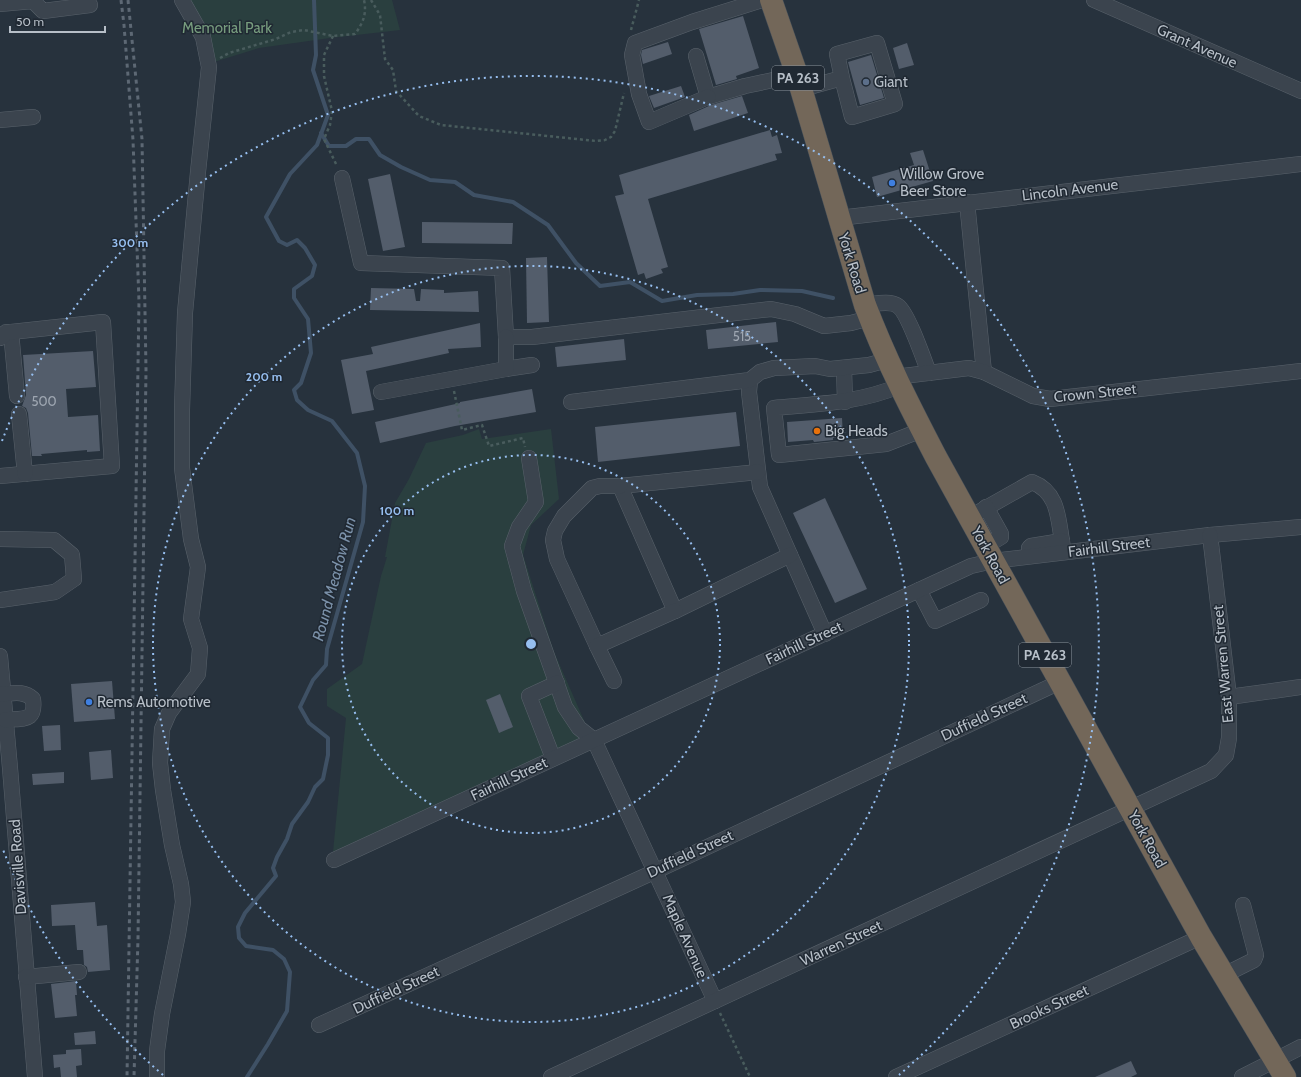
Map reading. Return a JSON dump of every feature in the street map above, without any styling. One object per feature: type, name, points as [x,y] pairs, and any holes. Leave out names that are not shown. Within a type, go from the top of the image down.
[{"type":"highway","name":"York Road","points":[[771,0],[799,82],[867,311],[894,374],[922,430],[978,512],[990,553],[1201,937],[1280,1069]]},
{"type":"street","points":[[157,1077],[157,1051],[162,1014],[183,902],[163,790],[160,763],[162,729],[169,713],[198,674],[200,648],[191,619],[198,567],[191,538],[182,468],[182,410],[186,313],[209,67],[203,37],[182,0]]},
{"type":"street","points":[[762,0],[692,22],[635,44],[632,55],[639,94],[649,122],[708,97],[745,86],[842,78]]},
{"type":"street","name":"Grant Avenue","points":[[1094,0],[1301,91]]},
{"type":"street","points":[[0,4],[33,1],[43,10],[90,5]]},
{"type":"street","points":[[877,43],[895,104],[852,117],[842,78],[838,54],[877,43]]},
{"type":"street","points":[[696,56],[708,97]]},
{"type":"street","points":[[0,120],[33,117]]},
{"type":"street","name":"Lincoln Avenue","points":[[839,218],[1301,164]]},
{"type":"street","points":[[342,178],[361,263],[502,268],[506,337],[506,369]]},
{"type":"street","points":[[966,202],[984,372]]},
{"type":"street","points":[[506,337],[532,337],[771,308],[795,314],[824,326],[851,323],[867,311],[889,303],[898,306],[906,314],[929,373]]},
{"type":"street","points":[[0,476],[112,466],[103,322],[4,333],[17,396]]},
{"type":"street","points":[[381,392],[532,364]]},
{"type":"street","points":[[571,402],[750,380],[760,372],[774,368],[815,366],[830,369],[869,365],[894,374],[882,393],[845,402],[774,408],[779,455],[886,444],[922,430]]},
{"type":"street","points":[[844,368],[845,402]]},
{"type":"street","name":"Crown Street","points":[[894,374],[929,373],[969,368],[984,372],[1033,396],[1050,399],[1301,371]]},
{"type":"street","points":[[750,380],[749,392],[760,487],[825,634]]},
{"type":"street","points":[[19,414],[25,474]]},
{"type":"street","points":[[529,458],[536,502],[519,527],[512,546],[524,591],[565,707],[579,728],[594,740]]},
{"type":"street","points":[[614,681],[557,559],[553,540],[555,530],[564,516],[592,488],[600,486],[620,486],[758,472]]},
{"type":"street","points":[[978,512],[1032,482],[1036,483],[1049,494],[1055,503],[1063,546]]},
{"type":"street","points":[[620,486],[675,611]]},
{"type":"street","name":"Fairhill Street","points":[[334,860],[972,566],[990,553],[1029,556],[1063,546],[1301,527]]},
{"type":"street","name":"East Warren Street","points":[[1131,809],[1211,771],[1226,755],[1229,738],[1228,697],[1210,535]]},
{"type":"street","points":[[0,540],[54,540],[72,555],[74,579],[55,592],[0,600]]},
{"type":"street","points":[[597,646],[675,611],[790,555]]},
{"type":"street","points":[[919,590],[935,621],[981,600]]},
{"type":"street","name":"Davisville Road","points":[[0,656],[5,720],[5,768],[35,1077]]},
{"type":"street","name":"Duffield Street","points":[[319,1025],[1060,682]]},
{"type":"street","points":[[553,758],[529,696],[556,683]]},
{"type":"street","points":[[1228,697],[1301,687]]},
{"type":"street","points":[[3,694],[28,694],[33,699],[34,707],[33,713],[29,718],[5,720]]},
{"type":"street","name":"Maple Avenue","points":[[594,740],[656,870],[715,1002]]},
{"type":"street","name":"Warren Street","points":[[551,1077],[1131,809]]},
{"type":"street","points":[[1224,975],[1254,960],[1256,955],[1243,905]]},
{"type":"street","name":"Brooks Street","points":[[896,1077],[1201,937]]},
{"type":"street","points":[[26,977],[79,972]]},
{"type":"street","points":[[1242,1077],[1280,1069],[1301,1048]]},
{"type":"path","points":[[208,61],[276,39],[291,32],[304,30],[333,36],[355,34],[363,23],[366,13],[364,0]]},
{"type":"path","points":[[371,0],[380,15],[385,59],[393,70],[396,91],[419,116],[441,125],[596,141],[605,140],[611,138],[615,131],[626,88]]},
{"type":"path","points":[[631,30],[639,0]]},
{"type":"path","points":[[333,36],[324,55],[324,76],[332,111],[330,125],[324,138],[342,178]]},
{"type":"path","points":[[451,379],[462,430],[482,425],[489,446],[523,438],[529,458]]},
{"type":"path","points":[[715,1002],[750,1077]]},
{"type":"green space","name":"Memorial Park","points":[[177,0],[392,0],[400,30],[259,48],[214,62]]},
{"type":"green space","points":[[479,429],[482,439],[551,429],[559,499],[531,525],[523,555],[554,652],[590,734],[333,852],[346,718],[327,706],[327,689],[362,664],[381,576],[387,557],[385,557],[395,503],[409,479],[426,443],[463,435]]},
{"type":"building","points":[[743,16],[759,68],[736,76],[737,79],[716,85],[699,29]]},
{"type":"building","points":[[668,42],[672,54],[643,64],[641,55],[642,50]]},
{"type":"building","points":[[907,43],[914,65],[899,69],[893,48]]},
{"type":"building","points":[[871,55],[884,98],[860,105],[848,62]]},
{"type":"building","points":[[681,86],[685,97],[654,108],[649,96]]},
{"type":"building","points":[[742,96],[748,113],[694,131],[689,115],[711,105]]},
{"type":"building","points":[[770,130],[772,137],[777,135],[782,153],[775,154],[777,160],[648,199],[668,267],[661,269],[663,273],[646,279],[644,273],[638,275],[615,196],[624,194],[619,175]]},
{"type":"building","points":[[923,150],[933,181],[877,197],[872,177],[914,165],[910,153]]},
{"type":"building","points":[[390,174],[405,247],[383,251],[368,179]]},
{"type":"building","points":[[422,222],[513,223],[512,244],[422,243]]},
{"type":"building","points":[[547,257],[549,322],[527,323],[526,258]]},
{"type":"building","points":[[371,288],[414,289],[416,301],[420,301],[421,289],[444,290],[444,293],[478,291],[479,312],[370,310]]},
{"type":"building","points":[[776,322],[778,342],[708,349],[706,330]]},
{"type":"building","points":[[480,323],[481,347],[448,349],[449,353],[366,371],[374,410],[352,414],[341,360],[373,354],[371,347]]},
{"type":"building","points":[[624,339],[626,360],[557,367],[555,347]]},
{"type":"building","points":[[93,351],[96,387],[66,389],[68,417],[98,415],[100,451],[87,452],[87,450],[32,456],[28,413],[26,408],[22,406],[26,395],[23,355]]},
{"type":"building","points":[[532,389],[536,412],[455,426],[380,443],[375,422],[460,402]]},
{"type":"building","points":[[736,412],[740,446],[598,462],[595,427]]},
{"type":"building","points":[[842,418],[843,437],[833,438],[833,440],[814,442],[813,440],[788,442],[787,422]]},
{"type":"building","points":[[825,498],[867,589],[835,603],[793,513]]},
{"type":"building","points":[[112,681],[115,719],[74,722],[71,684]]},
{"type":"building","points":[[500,694],[513,727],[499,733],[486,700]]},
{"type":"building","points":[[60,725],[61,750],[44,751],[42,726]]},
{"type":"building","points":[[111,750],[113,778],[91,780],[89,752]]},
{"type":"building","points":[[64,772],[64,783],[33,785],[32,774]]},
{"type":"building","points":[[95,902],[97,926],[107,925],[110,970],[88,972],[87,967],[84,965],[83,950],[77,950],[75,925],[52,926],[51,905]]},
{"type":"building","points":[[76,981],[77,995],[75,995],[77,1016],[55,1018],[51,984]]},
{"type":"building","points":[[95,1031],[96,1044],[75,1045],[74,1033]]},
{"type":"building","points":[[81,1049],[82,1065],[76,1066],[77,1077],[61,1077],[60,1067],[54,1068],[53,1055],[66,1054],[66,1050]]},
{"type":"building","points":[[1131,1061],[1137,1074],[1131,1077],[1095,1077]]},
{"type":"waterway","name":"Round Meadow Run","points":[[247,1077],[287,1011],[290,972],[284,959],[273,950],[246,946],[239,938],[238,927],[245,913],[276,876],[273,868],[287,839],[292,824],[308,802],[315,787],[323,779],[328,755],[328,738],[309,723],[300,707],[313,680],[326,665],[327,649],[363,522],[365,486],[357,453],[332,421],[308,410],[297,400],[294,390],[301,383],[311,353],[308,319],[294,298],[294,289],[312,276],[315,265],[305,248],[297,240],[287,245],[279,241],[266,217],[290,174],[317,145],[328,115],[313,70],[316,55],[314,0]]},
{"type":"waterway","points":[[321,133],[329,146],[346,146],[356,139],[369,139],[380,155],[401,167],[430,180],[455,182],[474,195],[513,202],[548,225],[576,263],[600,286],[630,282],[662,301],[697,295],[733,294],[760,290],[802,291],[833,298]]},
{"type":"railway","points":[[121,0],[133,140],[139,301],[127,1077]]},
{"type":"railway","points":[[128,0],[142,139],[146,370],[138,938],[134,1077]]},
{"type":"place","name":"Giant","points":[[866,82]]},
{"type":"place","name":"Willow Grove Beer Store","points":[[892,183]]},
{"type":"place","name":"Big Heads","points":[[817,431]]},
{"type":"place","name":"Rems Automotive","points":[[89,702]]}]
